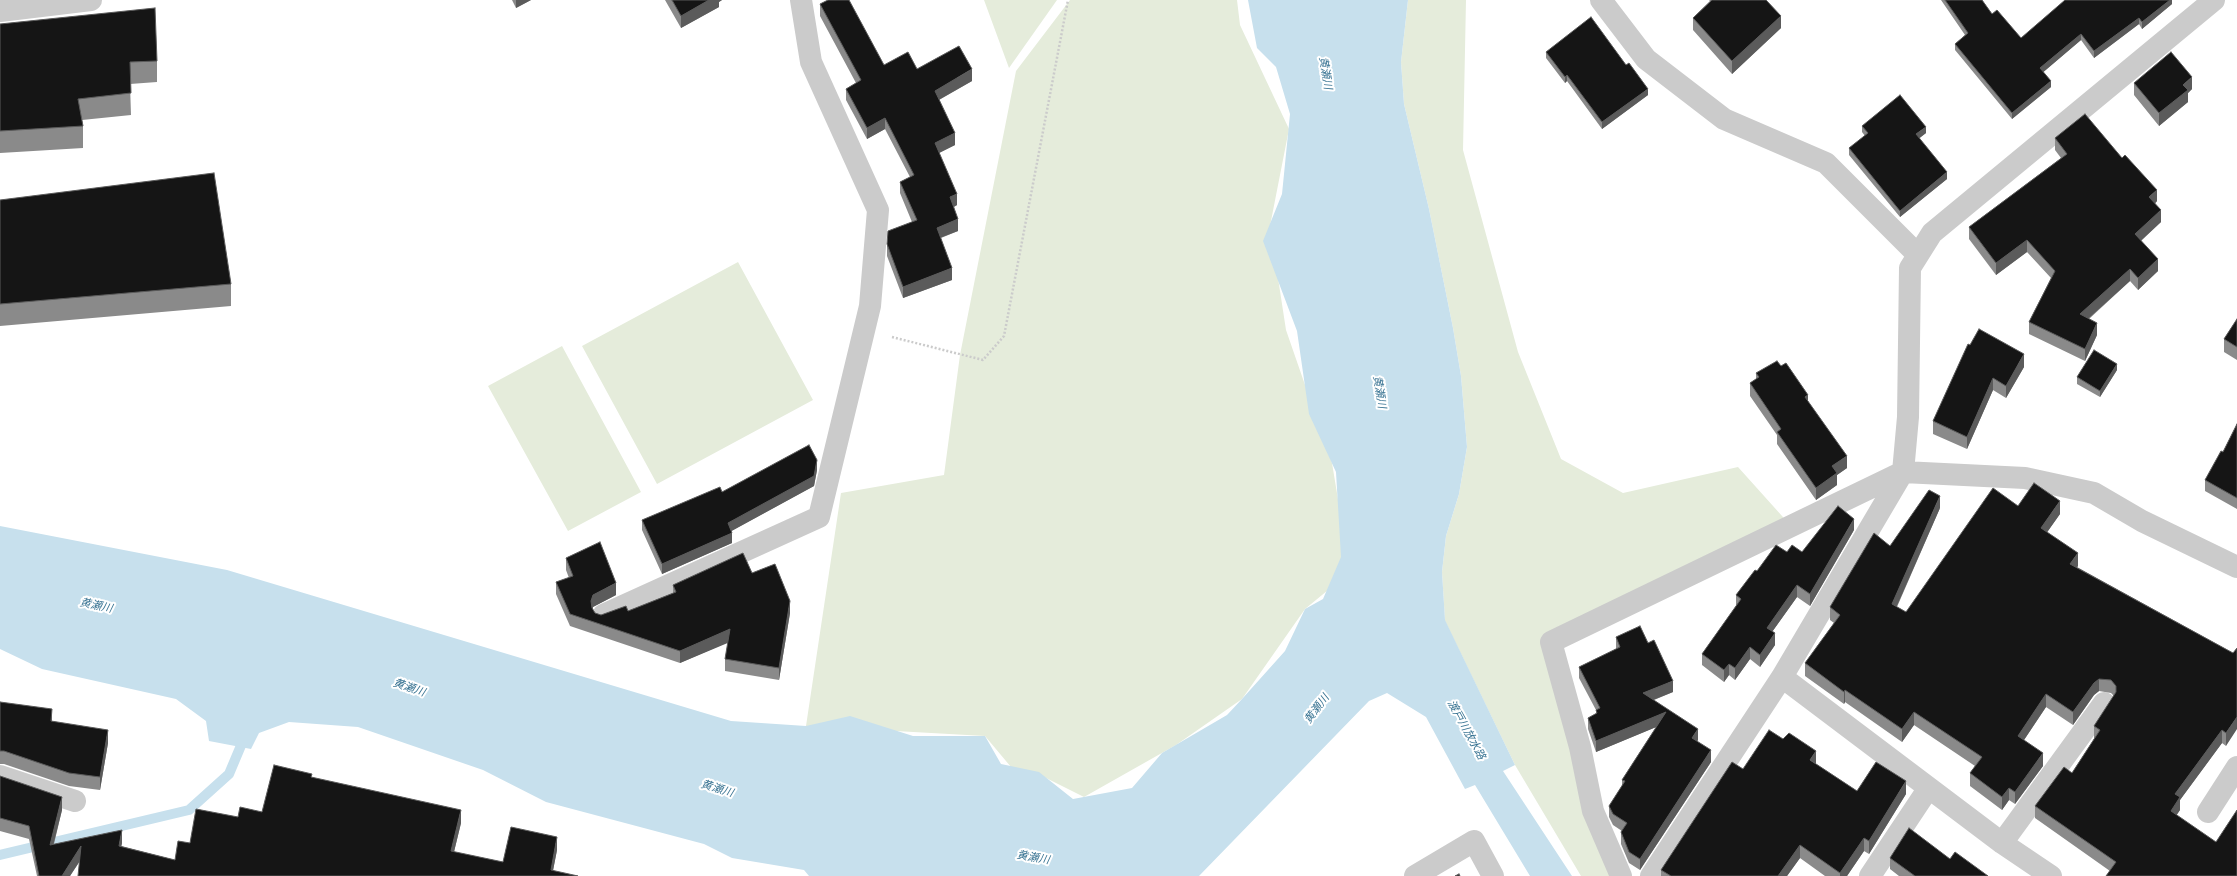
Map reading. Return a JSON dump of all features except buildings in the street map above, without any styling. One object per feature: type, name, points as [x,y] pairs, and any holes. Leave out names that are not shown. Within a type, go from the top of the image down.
[{"type":"street","points":[[0,11],[91,0]]},
{"type":"street","points":[[603,614],[819,517],[870,306],[878,210],[811,62],[801,0]]},
{"type":"street","points":[[1601,0],[1646,59],[1724,119],[1826,162],[1918,255]]},
{"type":"street","points":[[1651,876],[1782,678],[1904,472],[1908,417],[1910,268],[1932,233],[2214,0]]},
{"type":"street","points":[[1621,876],[1593,811],[1580,747],[1551,642],[1904,472],[2026,478],[2094,493],[2142,521],[2237,567]]},
{"type":"street","points":[[1782,678],[2002,843],[2021,869],[2051,876]]},
{"type":"street","points":[[2002,843],[2104,703]]},
{"type":"street","points":[[2208,812],[2237,767]]},
{"type":"street","points":[[0,776],[75,801]]},
{"type":"street","points":[[1870,876],[1928,789]]},
{"type":"street","points":[[1415,876],[1474,841],[1493,876]]},
{"type":"path","points":[[864,330],[983,360],[1004,336],[1068,0]]},
{"type":"green space","points":[[984,0],[1057,0],[1009,68]]},
{"type":"green space","points":[[1070,0],[1237,0],[1240,25],[1289,129],[1270,226],[1286,330],[1332,463],[1350,572],[1305,609],[1242,699],[1176,745],[1084,797],[1046,778],[1011,767],[985,736],[806,726],[841,493],[944,475],[960,355],[1016,71]]},
{"type":"green space","points":[[1408,0],[1466,0],[1463,150],[1518,352],[1561,459],[1623,493],[1738,467],[1791,526],[1551,642],[1622,876],[1581,876],[1515,765],[1445,621],[1442,572],[1446,536],[1459,494],[1467,447],[1461,376],[1453,328],[1429,209],[1404,104],[1401,62]]},
{"type":"green space","points":[[738,262],[813,400],[657,484],[582,346]]},
{"type":"green space","points":[[562,346],[641,492],[568,531],[488,386]]},
{"type":"water","points":[[1248,0],[1408,0],[1401,62],[1404,104],[1429,209],[1453,328],[1461,376],[1467,447],[1459,494],[1446,536],[1442,572],[1445,620],[1515,765],[1503,771],[1572,876],[1530,876],[1475,785],[1465,789],[1426,717],[1387,693],[1369,701],[1199,876],[809,876],[804,870],[732,858],[704,844],[546,802],[483,770],[358,727],[289,722],[259,733],[251,749],[209,741],[206,721],[176,699],[42,669],[0,649],[0,526],[227,570],[731,721],[806,726],[850,716],[913,736],[985,736],[1001,764],[1039,772],[1073,799],[1132,788],[1162,753],[1227,715],[1242,699],[1285,651],[1305,609],[1323,599],[1341,557],[1336,472],[1309,414],[1297,331],[1263,241],[1282,194],[1290,114],[1276,67],[1257,48]]},
{"type":"waterway","points":[[0,855],[189,810],[229,774],[245,736]]},
{"type":"water label","name":"黄瀬川","points":[[1325,73]]},
{"type":"water label","name":"黄瀬川","points":[[1379,392]]},
{"type":"water label","name":"黄瀬川","points":[[96,606]]},
{"type":"water label","name":"黄瀬川","points":[[409,688]]},
{"type":"water label","name":"黄瀬川","points":[[1317,709]]},
{"type":"water label","name":"渡戸川放水路","points":[[1466,730]]},
{"type":"water label","name":"黄瀬川","points":[[717,789]]},
{"type":"water label","name":"黄瀬川","points":[[1033,858]]}]
